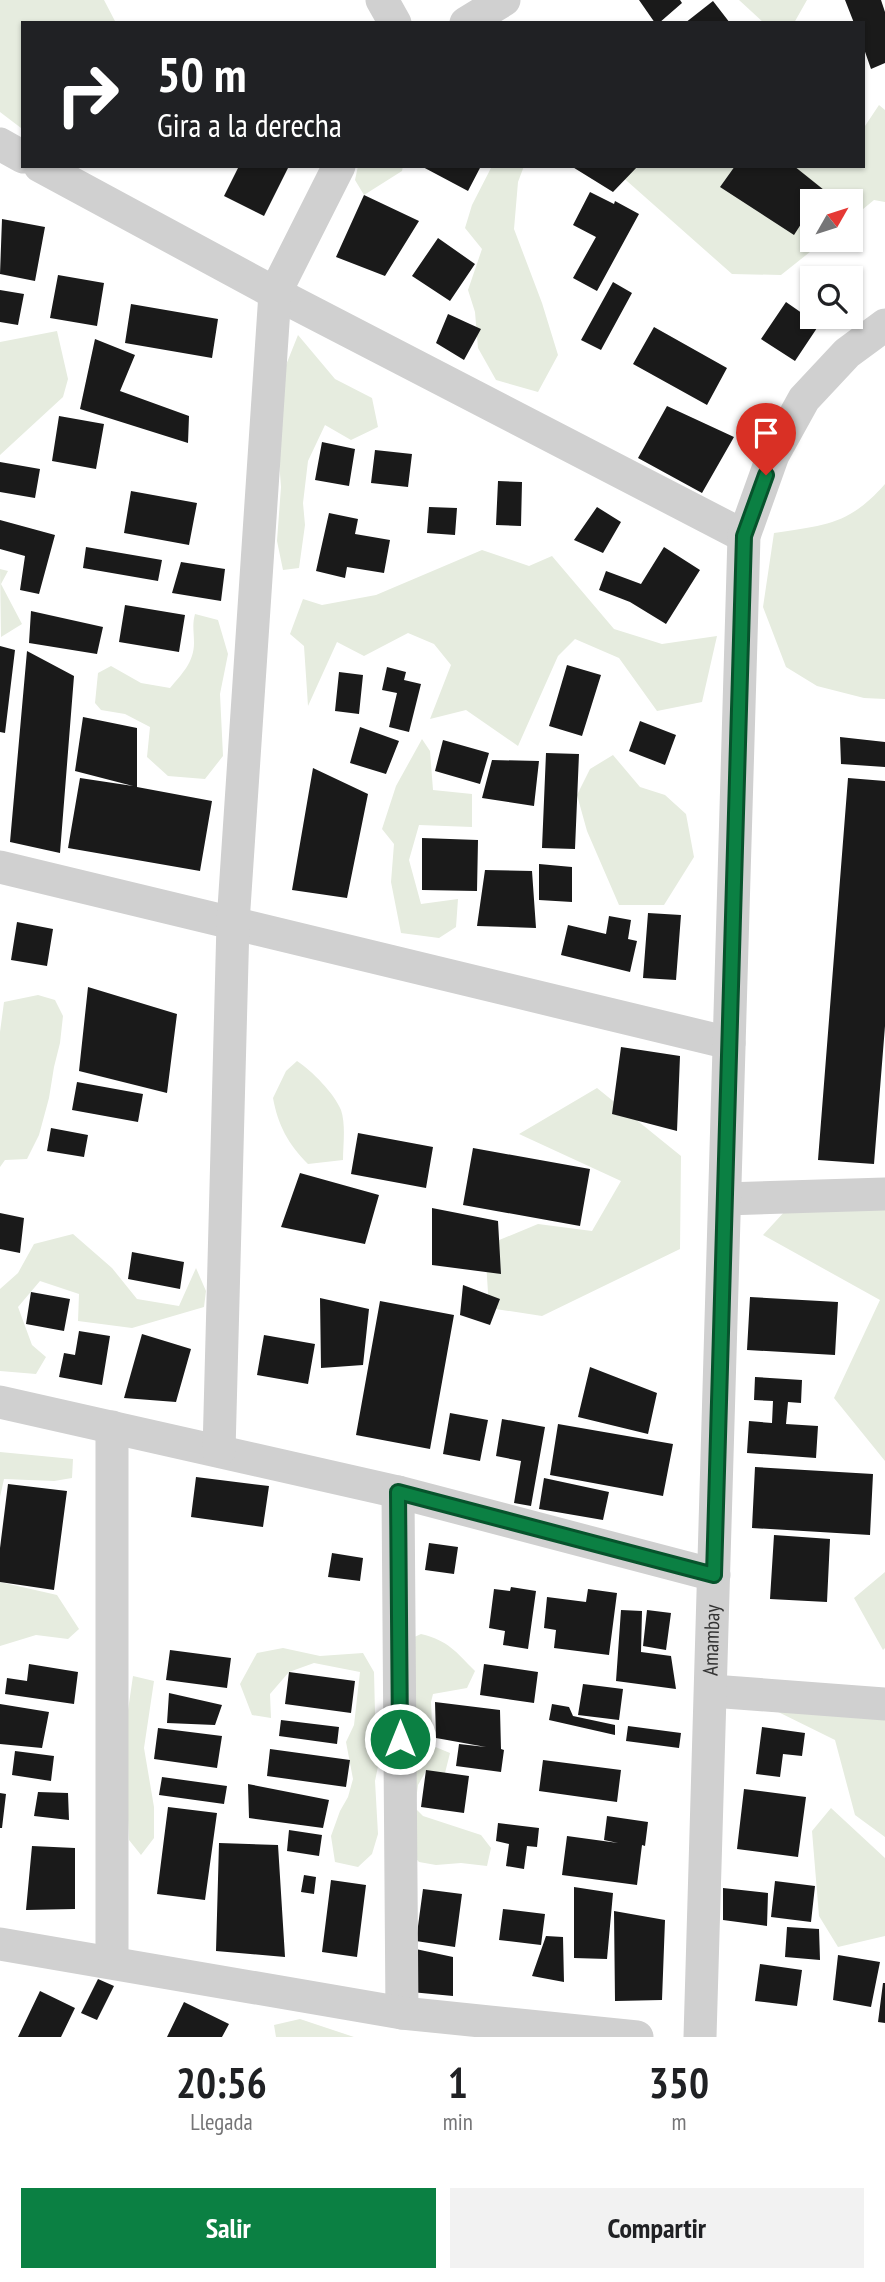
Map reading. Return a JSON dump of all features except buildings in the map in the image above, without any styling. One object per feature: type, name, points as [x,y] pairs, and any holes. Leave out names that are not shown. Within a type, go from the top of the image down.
[{"type":"street","points":[[382,0],[394,21]]},
{"type":"street","points":[[469,21],[504,0]]},
{"type":"street","points":[[0,145],[21,156]]},
{"type":"street","points":[[44,168],[275,293],[744,536]]},
{"type":"street","points":[[219,1451],[233,923],[275,293],[338,168]]},
{"type":"street","name":"Amambay","points":[[700,2037],[744,536],[773,454],[804,400],[847,353],[885,325]]},
{"type":"street","points":[[0,867],[729,1044]]},
{"type":"street","points":[[725,1199],[885,1194]]},
{"type":"street","points":[[0,1402],[398,1492],[714,1575]]},
{"type":"street","points":[[112,1427],[112,1962]]},
{"type":"street","points":[[398,1492],[402,2013]]},
{"type":"street","points":[[712,1691],[885,1704]]},
{"type":"street","points":[[0,1944],[402,2013],[637,2037]]},
{"type":"shaded area","points":[[0,0],[104,0],[115,21],[21,21],[21,128],[0,112]]},
{"type":"shaded area","points":[[739,0],[807,0],[795,21],[762,21]]},
{"type":"shaded area","points":[[879,105],[885,110],[885,202],[874,200],[863,209],[863,189],[800,189],[800,252],[810,252],[781,275],[732,274],[612,168],[865,168],[865,126]]},
{"type":"shaded area","points":[[358,168],[403,168],[402,171],[364,195],[355,180]]},
{"type":"shaded area","points":[[491,168],[523,168],[518,182],[514,229],[558,355],[538,392],[496,380],[478,348],[475,312],[468,290],[482,249],[465,228],[472,205]]},
{"type":"shaded area","points":[[57,331],[68,379],[63,397],[0,455],[0,342]]},
{"type":"shaded area","points":[[298,335],[335,379],[372,398],[378,427],[351,440],[325,425],[308,461],[303,503],[305,525],[299,568],[283,570],[277,541],[281,487],[278,447],[286,365]]},
{"type":"shaded area","points":[[885,484],[885,699],[864,698],[817,686],[786,667],[763,607],[774,533],[836,521],[860,508]]},
{"type":"shaded area","points":[[482,550],[529,566],[552,556],[614,629],[662,644],[717,636],[702,702],[657,711],[619,658],[575,639],[558,656],[518,746],[466,710],[430,719],[451,665],[434,644],[408,633],[364,656],[337,642],[308,706],[304,646],[290,634],[303,599],[322,605],[376,595]]},
{"type":"shaded area","points":[[0,569],[8,571],[1,584],[22,624],[1,637]]},
{"type":"shaded area","points":[[195,614],[218,620],[228,654],[220,694],[223,756],[205,779],[168,776],[147,757],[150,727],[125,714],[101,710],[95,703],[98,673],[111,666],[141,683],[170,688],[192,656]]},
{"type":"shaded area","points":[[422,739],[430,751],[433,790],[472,794],[472,827],[419,825],[409,860],[421,904],[458,899],[456,927],[439,938],[401,933],[391,882],[394,844],[382,829],[396,786]]},
{"type":"shaded area","points":[[613,755],[640,787],[665,795],[686,814],[694,857],[664,905],[619,905],[587,831],[577,795],[590,769]]},
{"type":"shaded area","points":[[38,995],[55,1000],[63,1016],[49,1098],[39,1135],[27,1159],[5,1160],[0,1167],[0,1032],[4,1002]]},
{"type":"shaded area","points":[[297,1061],[322,1083],[341,1110],[344,1128],[343,1160],[308,1164],[289,1141],[281,1125],[273,1098],[286,1071]]},
{"type":"shaded area","points":[[597,1088],[681,1156],[680,1249],[542,1316],[489,1308],[485,1246],[538,1224],[592,1231],[621,1181],[519,1134]]},
{"type":"shaded area","points":[[885,1203],[885,1461],[834,1398],[880,1300],[763,1235],[786,1210]]},
{"type":"shaded area","points":[[73,1234],[112,1268],[137,1299],[179,1306],[196,1268],[206,1291],[204,1307],[132,1328],[78,1321],[79,1294],[40,1281],[18,1307],[32,1345],[46,1357],[36,1374],[0,1371],[0,1289],[18,1273],[34,1244]]},
{"type":"shaded area","points":[[0,1452],[73,1459],[72,1478],[54,1481],[4,1479],[0,1497]]},
{"type":"shaded area","points":[[885,1572],[885,1648],[883,1650],[854,1598]]},
{"type":"shaded area","points":[[0,1582],[57,1595],[79,1629],[68,1639],[36,1635],[0,1646]]},
{"type":"shaded area","points":[[421,1634],[457,1652],[475,1671],[467,1688],[433,1694],[433,1746],[450,1753],[445,1773],[426,1771],[418,1785],[415,1808],[423,1816],[481,1835],[491,1848],[487,1866],[419,1862],[405,1847],[410,1639]]},
{"type":"shaded area","points":[[283,1648],[320,1656],[363,1653],[374,1672],[375,1713],[381,1752],[375,1781],[378,1834],[372,1854],[358,1867],[335,1862],[331,1836],[353,1779],[346,1742],[354,1725],[360,1672],[314,1663],[289,1672],[270,1694],[271,1718],[252,1715],[240,1684],[257,1653]]},
{"type":"shaded area","points":[[133,1676],[154,1681],[144,1748],[154,1807],[154,1838],[141,1855],[129,1840],[125,1757]]},
{"type":"shaded area","points":[[738,1692],[885,1705],[885,1837],[855,1815],[835,1740]]},
{"type":"shaded area","points":[[831,1808],[885,1858],[885,1936],[838,1947],[819,1916],[812,1831]]},
{"type":"shaded area","points":[[300,2019],[354,2037],[276,2037],[274,2025]]},
{"type":"route","points":[[400,1739],[398,1492],[714,1575],[744,536],[766,475]]}]
